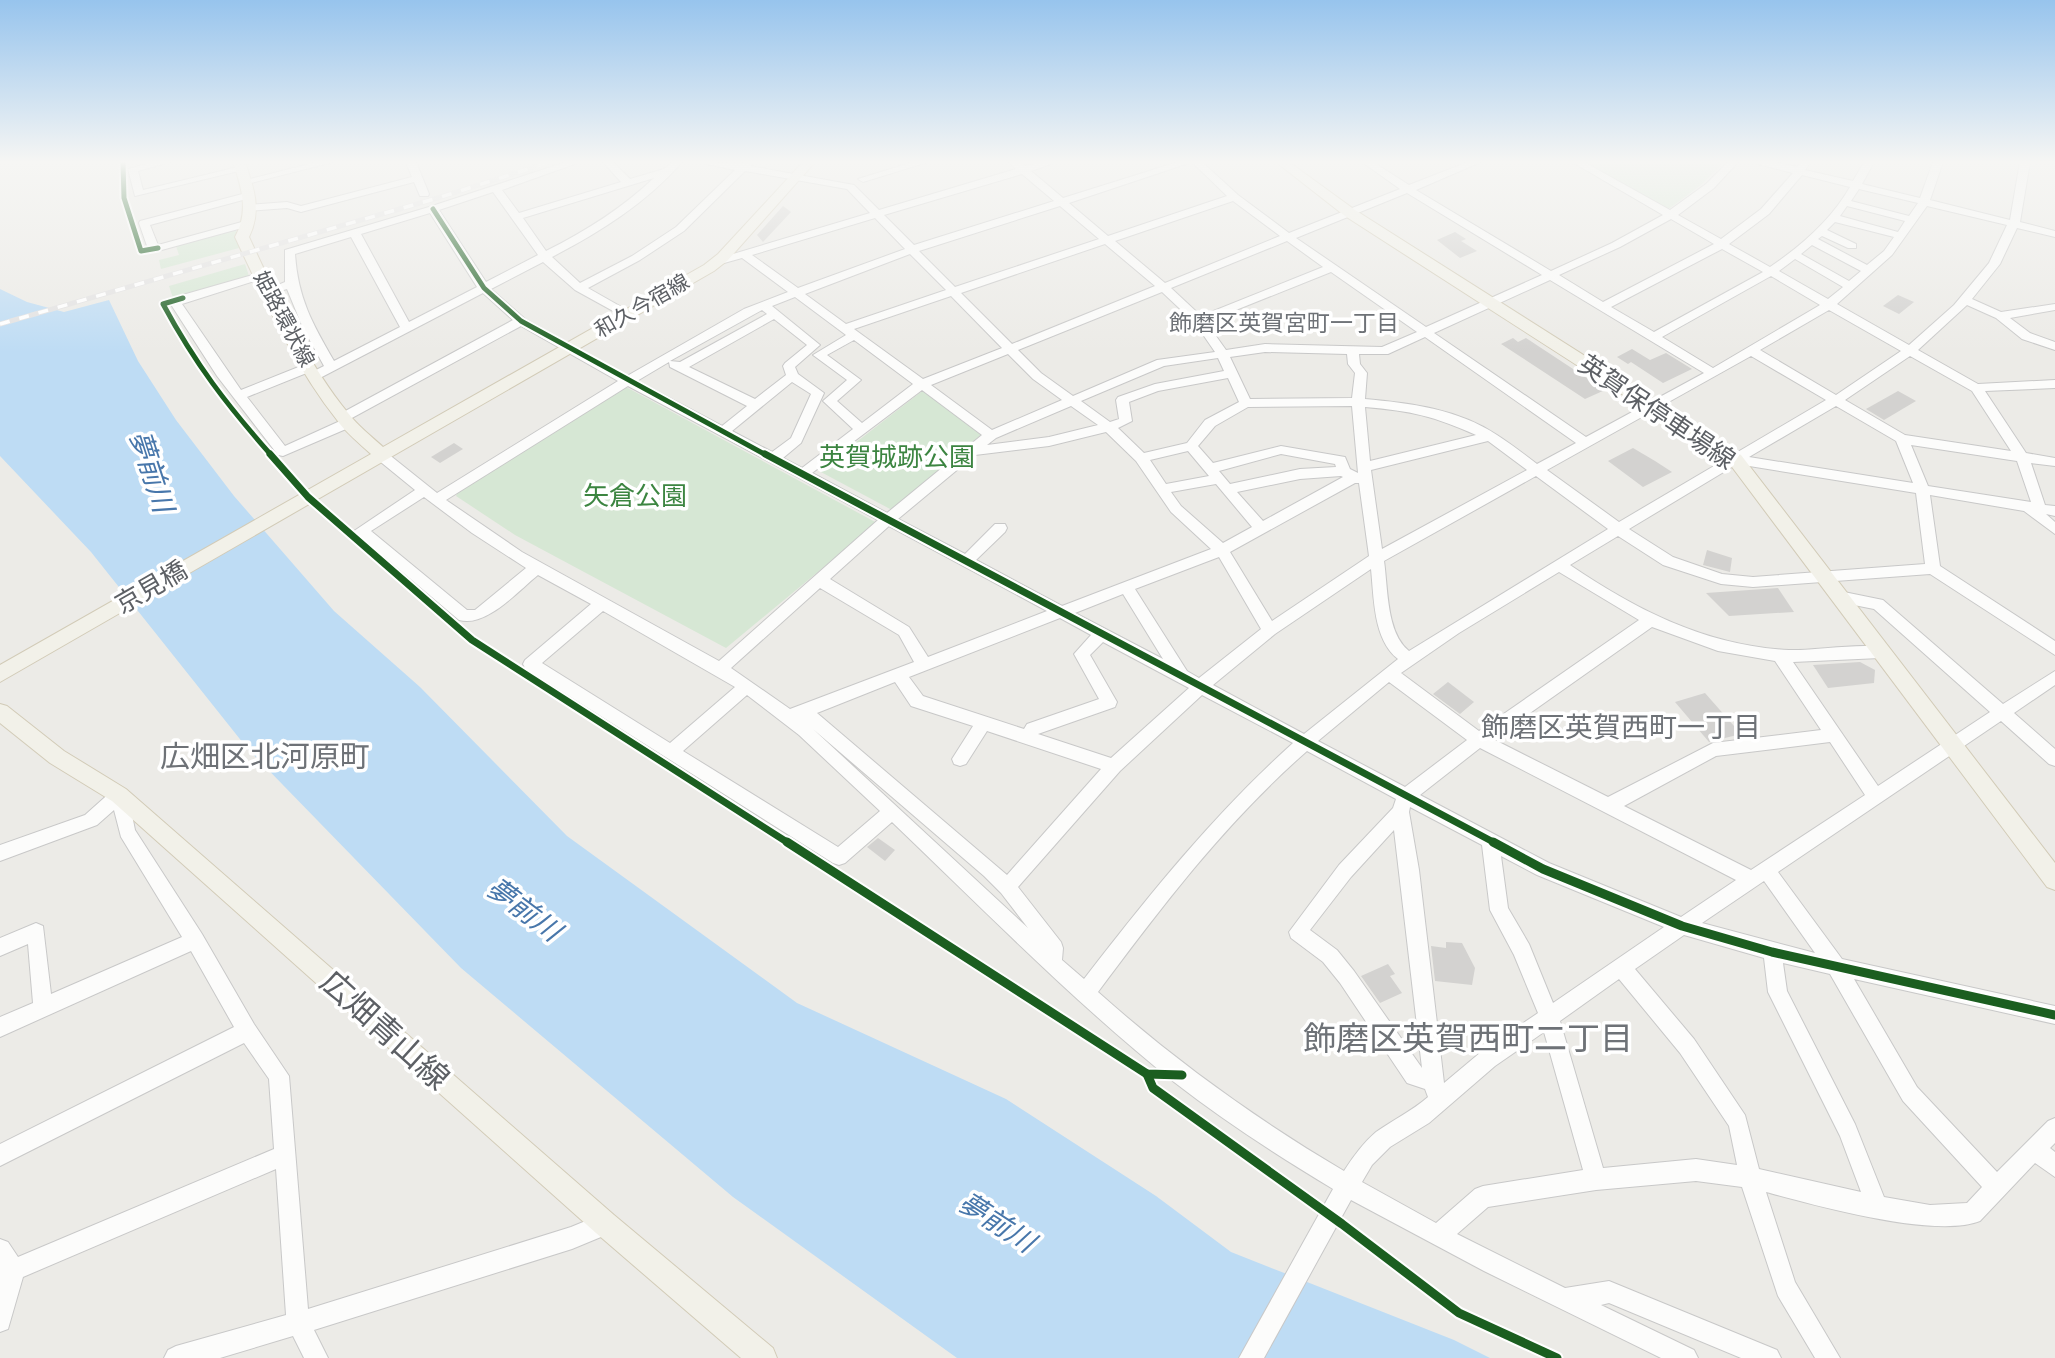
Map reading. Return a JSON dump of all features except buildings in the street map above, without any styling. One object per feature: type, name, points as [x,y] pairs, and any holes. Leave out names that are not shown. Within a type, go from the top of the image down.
[{"type":"main road","name":"姫路環状線","points":[[243,225],[242,237],[260,276],[270,290],[312,372],[345,420],[382,456]]},
{"type":"main road","name":"和久今宿線","points":[[302,500],[717,262],[750,225]]},
{"type":"main road","name":"英賀保停車場線","points":[[1371,225],[1735,458],[2055,880]]},
{"type":"main road","name":"京見橋","points":[[0,674],[302,500]]},
{"type":"main road","name":"広畑青山線","points":[[0,712],[57,757],[119,795],[604,1224],[764,1358]]},
{"type":"street","points":[[145,225],[152,246],[158,248],[192,225]]},
{"type":"street","points":[[331,367],[309,328],[292,284],[289,252],[379,225]]},
{"type":"street","points":[[444,225],[484,288],[521,321],[568,349],[775,457],[887,520],[1181,674],[1304,743],[1403,804],[1579,885],[1682,926],[1772,952],[2055,1015]]},
{"type":"street","points":[[523,225],[545,257],[579,288],[628,314]]},
{"type":"street","points":[[238,396],[331,367],[602,225]]},
{"type":"street","points":[[579,288],[636,258],[684,225]]},
{"type":"street","points":[[717,262],[844,225]]},
{"type":"street","points":[[888,225],[1009,349],[1069,400],[1109,427],[1141,458],[1176,509],[1222,550],[1270,630]]},
{"type":"street","points":[[536,568],[479,615],[464,616],[361,531],[429,496],[763,305],[911,250],[989,225]]},
{"type":"street","points":[[1091,225],[1163,286],[1199,321],[1222,353],[1246,402]]},
{"type":"street","points":[[862,430],[829,401],[855,380],[819,355],[850,332],[952,292],[1148,225]]},
{"type":"street","points":[[1272,225],[1586,443]]},
{"type":"street","points":[[804,473],[922,384],[1317,225]]},
{"type":"street","points":[[1469,225],[1713,373]]},
{"type":"street","points":[[1409,659],[1397,650],[1386,627],[1377,558],[1357,474],[1361,373],[1384,351],[1616,245],[1652,225]]},
{"type":"street","points":[[1690,225],[1976,388],[2022,457],[2034,508],[2055,529]]},
{"type":"street","points":[[1603,306],[1723,244],[1746,225]]},
{"type":"street","points":[[1654,337],[1773,272],[1827,225]]},
{"type":"street","points":[[1862,225],[1902,236]]},
{"type":"street","points":[[1007,887],[1114,766],[1201,686],[1270,630],[1377,558],[1713,373],[1830,304],[1870,271],[1909,225]]},
{"type":"street","points":[[1086,993],[1197,850],[1304,743],[1409,659],[1735,458],[1836,400],[1912,350],[1964,300],[1998,255],[2012,225]]},
{"type":"street","points":[[2022,225],[2055,234]]},
{"type":"street","points":[[1821,231],[1852,246]]},
{"type":"street","points":[[354,233],[406,328]]},
{"type":"street","points":[[1812,240],[1870,271]]},
{"type":"street","points":[[746,255],[991,435]]},
{"type":"street","points":[[1795,255],[1852,287]]},
{"type":"street","points":[[1199,321],[1332,267]]},
{"type":"street","points":[[260,276],[183,298],[176,303],[238,396],[283,453],[521,321]]},
{"type":"street","points":[[270,290],[292,284]]},
{"type":"street","points":[[1964,300],[2000,316],[2026,335],[2055,346]]},
{"type":"street","points":[[763,305],[814,345],[789,366],[792,376],[818,393],[796,440],[775,457]]},
{"type":"street","points":[[2000,316],[2055,307]]},
{"type":"street","points":[[680,367],[775,314]]},
{"type":"street","points":[[720,669],[887,520],[991,435],[1161,363],[1265,348],[1384,351]]},
{"type":"street","points":[[1352,349],[1354,364],[1361,373]]},
{"type":"street","points":[[1752,351],[1902,439],[2055,462]]},
{"type":"street","points":[[666,359],[756,405]]},
{"type":"street","points":[[970,450],[1024,447],[1088,435],[1126,421],[1122,400],[1155,388],[1231,373]]},
{"type":"street","points":[[724,431],[792,376]]},
{"type":"street","points":[[1976,388],[2055,384]]},
{"type":"street","points":[[1141,458],[1191,446],[1210,423],[1246,402],[1358,402],[1412,407],[1442,415],[1490,436],[1539,469],[1618,529],[1668,561],[1721,579],[1753,582],[1933,569],[2055,649]]},
{"type":"street","points":[[796,714],[1222,550],[1357,474],[1490,436]]},
{"type":"street","points":[[1902,439],[1922,488],[1933,569]]},
{"type":"street","points":[[1191,446],[1261,529]]},
{"type":"street","points":[[1218,479],[1281,450],[1340,460],[1357,474]]},
{"type":"street","points":[[382,456],[429,496],[536,568],[796,714],[1007,887],[1054,948],[1052,963]]},
{"type":"street","points":[[1735,458],[2055,511]]},
{"type":"street","points":[[1161,489],[1218,479],[1357,474]]},
{"type":"street","points":[[967,561],[1000,528]]},
{"type":"street","points":[[1559,565],[1600,594],[1649,621],[1710,643],[1780,656],[1880,652]]},
{"type":"street","points":[[819,580],[904,631],[925,666]]},
{"type":"street","points":[[1127,588],[1181,674]]},
{"type":"street","points":[[1839,597],[1878,604],[2055,759]]},
{"type":"street","points":[[602,603],[531,664],[839,857],[892,811]]},
{"type":"street","points":[[1433,1081],[1414,1076],[1347,976],[1329,956],[1298,932],[1345,871],[1403,804],[1479,740],[1649,621]]},
{"type":"street","points":[[1027,738],[1033,729],[1109,702],[1082,654],[1101,634]]},
{"type":"street","points":[[1780,656],[1874,796]]},
{"type":"street","points":[[1390,674],[1479,740],[1759,875],[1836,966],[1910,1094],[1996,1187]]},
{"type":"street","points":[[900,676],[917,701],[982,725],[1114,766]]},
{"type":"street","points":[[1251,1358],[1348,1184],[1375,1148],[1439,1102],[1488,1059],[1874,796],[2055,677]]},
{"type":"street","points":[[671,751],[746,686]]},
{"type":"street","points":[[796,714],[892,811],[1052,963],[1182,1075],[1249,1124],[1439,1235],[1686,1358]]},
{"type":"street","points":[[960,759],[982,725]]},
{"type":"street","points":[[1609,805],[1713,750],[1831,735]]},
{"type":"street","points":[[0,853],[91,820],[119,795],[127,832],[195,940],[247,1031],[279,1076],[298,1322],[316,1358]]},
{"type":"street","points":[[1403,804],[1433,1081],[1439,1102]]},
{"type":"street","points":[[1491,844],[1499,910],[1522,950],[1549,1017],[1596,1179]]},
{"type":"street","points":[[0,947],[36,932],[43,1007]]},
{"type":"street","points":[[0,1027],[195,940]]},
{"type":"street","points":[[1772,952],[1777,992],[1848,1131],[1877,1206]]},
{"type":"street","points":[[1621,967],[1687,1046],[1738,1122],[1749,1177],[1786,1288],[1828,1358]]},
{"type":"street","points":[[0,1155],[247,1031]]},
{"type":"street","points":[[1439,1235],[1483,1197],[1596,1179],[1696,1170],[1749,1177],[1822,1196],[1930,1216],[1972,1213],[2055,1128]]},
{"type":"street","points":[[2035,1149],[2055,1166]]},
{"type":"street","points":[[7,1271],[284,1155]]},
{"type":"street","points":[[176,1358],[242,1349],[298,1322],[572,1238],[604,1224]]},
{"type":"street","points":[[0,1250],[7,1271],[0,1321]]},
{"type":"street","points":[[1565,1299],[1609,1292],[1769,1358]]},
{"type":"green space","points":[[236,230],[239,248],[161,269],[159,260],[179,255],[176,246]]},
{"type":"green space","points":[[245,264],[249,276],[173,298],[169,286]]},
{"type":"green space","name":"矢倉公園","points":[[626,387],[877,523],[726,648],[515,535],[456,496],[459,490]]},
{"type":"green space","name":"英賀城跡公園","points":[[921,392],[926,392],[981,433],[981,436],[892,510],[819,471]]},
{"type":"water","name":"夢前川","points":[[0,289],[27,302],[64,312],[109,300],[138,361],[176,420],[234,496],[334,611],[420,687],[567,836],[797,1003],[1006,1099],[1156,1196],[1231,1252],[1454,1340],[1490,1358],[957,1358],[733,1197],[461,968],[247,748],[91,552],[0,456]]},
{"type":"railway","points":[[0,324],[342,225]]},
{"type":"cycle path","points":[[133,225],[141,251],[158,248]]},
{"type":"cycle path","points":[[444,225],[484,288],[521,321],[568,349],[1543,869],[1682,926],[1772,952],[2055,1015]]},
{"type":"cycle path","points":[[183,298],[163,304],[190,354],[224,402],[308,497],[472,640],[1147,1074],[1182,1075]]},
{"type":"cycle path","points":[[1147,1074],[1153,1088],[1342,1224],[1459,1313],[1557,1358]]},
{"type":"district","name":"飾磨区英賀宮町一丁目","points":[[1284,323]]},
{"type":"district","name":"飾磨区英賀西町一丁目","points":[[1621,727]]},
{"type":"district","name":"広畑区北河原町","points":[[265,757]]},
{"type":"district","name":"飾磨区英賀西町二丁目","points":[[1468,1038]]}]
